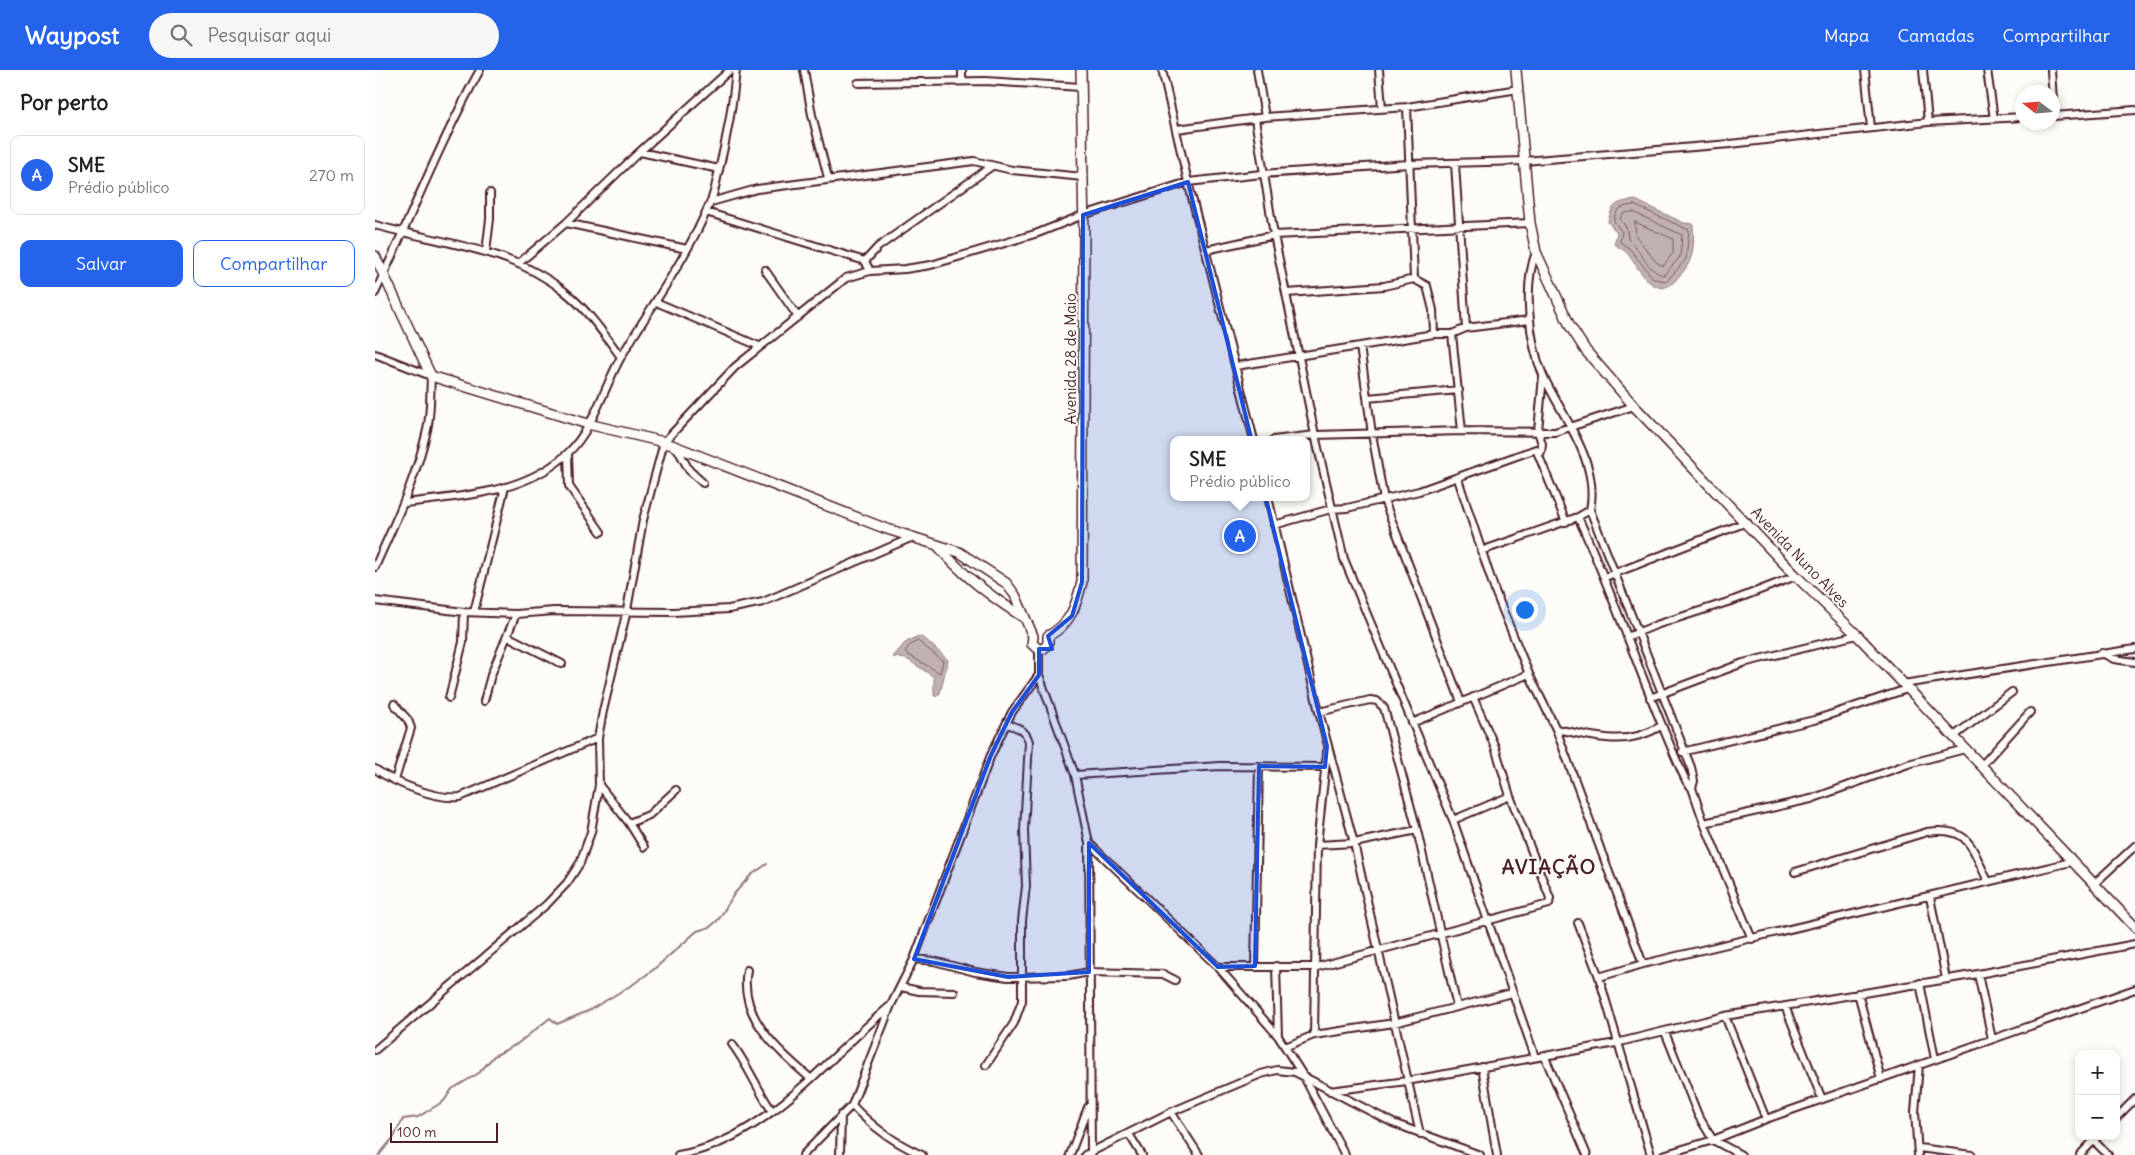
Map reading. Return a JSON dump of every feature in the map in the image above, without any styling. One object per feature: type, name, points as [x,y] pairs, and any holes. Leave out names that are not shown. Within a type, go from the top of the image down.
[{"type":"street","points":[[375,293],[404,233],[450,126],[480,70]]},
{"type":"street","points":[[519,262],[566,222],[730,70]]},
{"type":"street","points":[[405,503],[505,487],[527,479],[568,453],[588,424],[621,357],[657,302],[711,202],[733,107],[736,70]]},
{"type":"street","points":[[804,70],[811,115],[828,178]]},
{"type":"street","points":[[962,70],[962,81]]},
{"type":"street","name":"Avenida 28 de Maio","points":[[1048,636],[1057,631],[1072,616],[1082,582],[1084,380],[1081,70]]},
{"type":"street","points":[[1163,70],[1188,182],[1253,436]]},
{"type":"street","points":[[1257,70],[1265,117]]},
{"type":"street","points":[[1379,70],[1382,108]]},
{"type":"street","name":"Avenida Nuno Alves","points":[[1516,70],[1530,223],[1536,252],[1575,334],[1586,351],[1634,406],[1747,522],[1796,576],[1857,635],[2071,862],[2135,927]]},
{"type":"street","points":[[1865,70],[1871,128]]},
{"type":"street","points":[[1923,70],[1928,122]]},
{"type":"street","points":[[1987,70],[1993,119]]},
{"type":"street","points":[[2051,70],[2052,85]]},
{"type":"street","points":[[858,83],[962,81],[1081,87]]},
{"type":"street","points":[[1177,129],[1265,117],[1407,106],[1518,89]]},
{"type":"street","points":[[1407,106],[1414,280]]},
{"type":"street","points":[[2060,115],[2135,110]]},
{"type":"street","points":[[375,1050],[496,948],[567,883],[580,863],[591,832],[599,785],[598,738],[627,610],[643,520],[664,442],[735,367],[846,278],[870,271],[905,270],[931,265],[1038,233],[1083,215],[1188,182],[1262,174],[1409,164],[1524,161],[1730,144],[1928,122],[2015,118]]},
{"type":"street","points":[[1255,119],[1262,174],[1274,235],[1315,435],[1344,559],[1453,820],[1535,1057]]},
{"type":"street","points":[[640,152],[719,169]]},
{"type":"street","points":[[711,202],[757,189],[828,178],[974,161],[1031,173],[1083,177]]},
{"type":"street","points":[[1455,164],[1466,328]]},
{"type":"street","points":[[865,261],[878,247],[992,166]]},
{"type":"street","points":[[486,252],[490,219],[490,193]]},
{"type":"street","points":[[706,212],[865,261],[870,271]]},
{"type":"street","points":[[566,222],[687,249]]},
{"type":"street","points":[[1206,250],[1274,235],[1411,228],[1458,228],[1530,223]]},
{"type":"street","points":[[375,225],[519,262],[545,277],[565,292],[591,318],[621,357]]},
{"type":"street","points":[[1536,252],[1531,270],[1529,320],[1543,375],[1571,425],[1588,469],[1593,487],[1590,510],[1685,751],[1694,781],[1692,788]]},
{"type":"street","points":[[375,256],[431,376],[427,428],[405,503],[375,566]]},
{"type":"street","points":[[765,270],[798,317]]},
{"type":"street","points":[[1287,293],[1384,286],[1414,280],[1427,286],[1432,299],[1434,334]]},
{"type":"street","points":[[657,302],[759,346]]},
{"type":"street","points":[[1236,366],[1434,334],[1453,334],[1466,328],[1529,320]]},
{"type":"street","points":[[1453,334],[1462,431]]},
{"type":"street","points":[[1360,346],[1372,434],[1384,500],[1461,702]]},
{"type":"street","points":[[375,354],[431,376],[588,424],[676,446],[828,507],[913,538],[959,552],[1006,583],[1015,595],[1023,617],[1033,636],[1032,644],[1039,649]]},
{"type":"street","points":[[1536,449],[1541,452],[1542,449],[1538,431],[1543,375]]},
{"type":"street","points":[[1367,398],[1459,390]]},
{"type":"street","points":[[1307,436],[1462,431],[1555,432],[1571,425],[1634,406]]},
{"type":"street","points":[[676,446],[689,470],[703,483]]},
{"type":"street","points":[[1274,525],[1331,509],[1384,500],[1458,479],[1536,449]]},
{"type":"street","points":[[1536,449],[1566,522]]},
{"type":"street","points":[[568,453],[569,486],[601,532]]},
{"type":"street","points":[[1458,479],[1495,591],[1529,674],[1555,729],[1643,964]]},
{"type":"street","points":[[474,612],[505,487]]},
{"type":"street","points":[[1269,501],[1327,746],[1354,843],[1420,1134]]},
{"type":"street","points":[[1481,551],[1566,522],[1590,510]]},
{"type":"street","points":[[1578,517],[1605,578],[1661,726],[1686,781],[1692,788],[1704,823],[1752,939]]},
{"type":"street","points":[[1605,578],[1747,522]]},
{"type":"street","points":[[375,601],[463,612],[516,614],[555,611],[627,610],[674,612],[729,609],[763,602],[913,538]]},
{"type":"street","points":[[938,546],[953,564],[969,578],[1023,617]]},
{"type":"street","points":[[1627,637],[1796,576]]},
{"type":"street","points":[[449,698],[463,642],[463,612]]},
{"type":"street","points":[[484,701],[491,675],[516,614]]},
{"type":"street","points":[[1033,636],[1043,632],[1048,636],[1046,647],[1039,649]]},
{"type":"street","points":[[1650,698],[1743,663],[1857,635]]},
{"type":"street","points":[[507,636],[562,664]]},
{"type":"street","points":[[1675,755],[1814,720],[1905,686],[2101,652],[2135,648]]},
{"type":"street","points":[[1039,649],[1039,674],[1075,775],[1089,843],[1089,1154],[1171,1112],[1269,1072],[1286,1070],[1420,1134],[1480,1155]]},
{"type":"street","points":[[2101,652],[2114,659],[2135,662]]},
{"type":"street","points":[[803,1155],[852,1105],[891,1005],[914,959],[979,783],[1006,724],[1039,674]]},
{"type":"street","points":[[1412,723],[1529,674]]},
{"type":"street","points":[[1953,737],[2012,692]]},
{"type":"street","points":[[1218,967],[1317,967],[1379,952],[1545,906],[1550,901],[1510,796],[1495,747],[1473,698]]},
{"type":"street","points":[[1319,712],[1370,700],[1377,700],[1381,704],[1417,830],[1457,1007]]},
{"type":"street","points":[[394,704],[409,720],[411,728],[395,780]]},
{"type":"street","points":[[1981,766],[2030,712]]},
{"type":"street","points":[[986,1065],[1020,1012],[1022,1001],[1021,977],[1026,886],[1024,830],[1029,742],[1027,735],[1022,729],[1006,724]]},
{"type":"street","points":[[1555,729],[1620,740],[1637,737],[1661,726]]},
{"type":"street","points":[[375,769],[395,780],[441,797],[460,797],[598,738]]},
{"type":"street","points":[[1315,1035],[1317,845],[1327,746]]},
{"type":"street","points":[[1704,823],[1811,799],[1908,764],[1965,749]]},
{"type":"street","points":[[1075,775],[1221,766],[1325,767]]},
{"type":"street","points":[[1255,966],[1259,766]]},
{"type":"street","points":[[599,785],[629,823],[644,846]]},
{"type":"street","points":[[629,823],[649,815],[676,790]]},
{"type":"street","points":[[1453,820],[1510,796]]},
{"type":"street","points":[[1317,845],[1354,843],[1417,830]]},
{"type":"street","points":[[1795,872],[1927,832],[1942,830],[1960,834],[1966,840],[1988,881]]},
{"type":"street","points":[[1089,843],[1218,967],[1279,1036],[1304,1077],[1345,1155]]},
{"type":"street","points":[[2093,884],[2135,846]]},
{"type":"street","points":[[1599,976],[2071,862]]},
{"type":"street","points":[[1930,897],[1946,979]]},
{"type":"street","points":[[1578,922],[1599,976],[1651,1155]]},
{"type":"street","points":[[1331,1092],[1617,1042],[1665,1032],[1725,1016],[1978,974],[2135,944]]},
{"type":"street","points":[[914,959],[934,961],[975,972],[1021,977],[1068,976],[1089,972],[1163,974],[1175,980]]},
{"type":"street","points":[[1276,966],[1279,1036]]},
{"type":"street","points":[[747,970],[745,982],[754,1016],[775,1047],[810,1078]]},
{"type":"street","points":[[1978,974],[1992,1040]]},
{"type":"street","points":[[1920,983],[1935,1060]]},
{"type":"street","points":[[901,987],[934,993],[955,992]]},
{"type":"street","points":[[1663,1155],[1713,1140],[1766,1119],[2135,989]]},
{"type":"street","points":[[1285,1047],[1315,1035],[1394,1023],[1512,993]]},
{"type":"street","points":[[1858,993],[1881,1079]]},
{"type":"street","points":[[677,1155],[713,1144],[762,1119],[891,1005]]},
{"type":"street","points":[[1785,1006],[1822,1099]]},
{"type":"street","points":[[1725,1016],[1766,1119]]},
{"type":"street","points":[[1665,1032],[1698,1114],[1713,1140],[1741,1155]]},
{"type":"street","points":[[732,1044],[748,1066],[772,1111]]},
{"type":"street","points":[[1544,1055],[1587,1155]]},
{"type":"street","points":[[1919,1065],[1915,1112],[1919,1152],[1972,1155]]},
{"type":"street","points":[[1482,1067],[1497,1155]]},
{"type":"street","points":[[2120,1114],[2135,1099]]},
{"type":"street","points":[[1071,1155],[1089,1101]]},
{"type":"street","points":[[852,1105],[864,1118],[893,1141],[923,1155]]},
{"type":"street","points":[[1171,1112],[1199,1155]]},
{"type":"street","points":[[840,1155],[841,1115]]},
{"type":"street","points":[[1129,1134],[1142,1155]]},
{"type":"street","points":[[2080,1155],[2094,1140]]},
{"type":"street","points":[[2097,1140],[2108,1155]]},
{"type":"highlighted area","points":[[1188,182],[1327,746],[1325,767],[1259,766],[1255,966],[1218,967],[1089,843],[1089,972],[1008,977],[914,959],[991,755],[1012,712],[1039,675],[1039,649],[1052,649],[1048,636],[1072,616],[1082,582],[1083,215]]},
{"type":"water","points":[[1635,200],[1684,223],[1693,224],[1693,244],[1689,263],[1670,285],[1663,287],[1650,283],[1627,253],[1614,244],[1617,233],[1608,222],[1611,211],[1620,203]]},
{"type":"water","points":[[918,636],[925,639],[948,660],[940,693],[936,697],[934,695],[934,677],[907,659],[893,657],[905,643]]},
{"type":"waterway","points":[[379,1155],[394,1137],[403,1119],[418,1117],[444,1101],[452,1089],[479,1073],[494,1056],[517,1044],[550,1018],[557,1024],[588,1011],[653,970],[697,931],[710,927],[719,919],[734,894],[751,875],[767,864]]},
{"type":"place","name":"SME","points":[[1240,536]]},
{"type":"district","name":"AVIAÇÃO","points":[[1549,866]]}]
